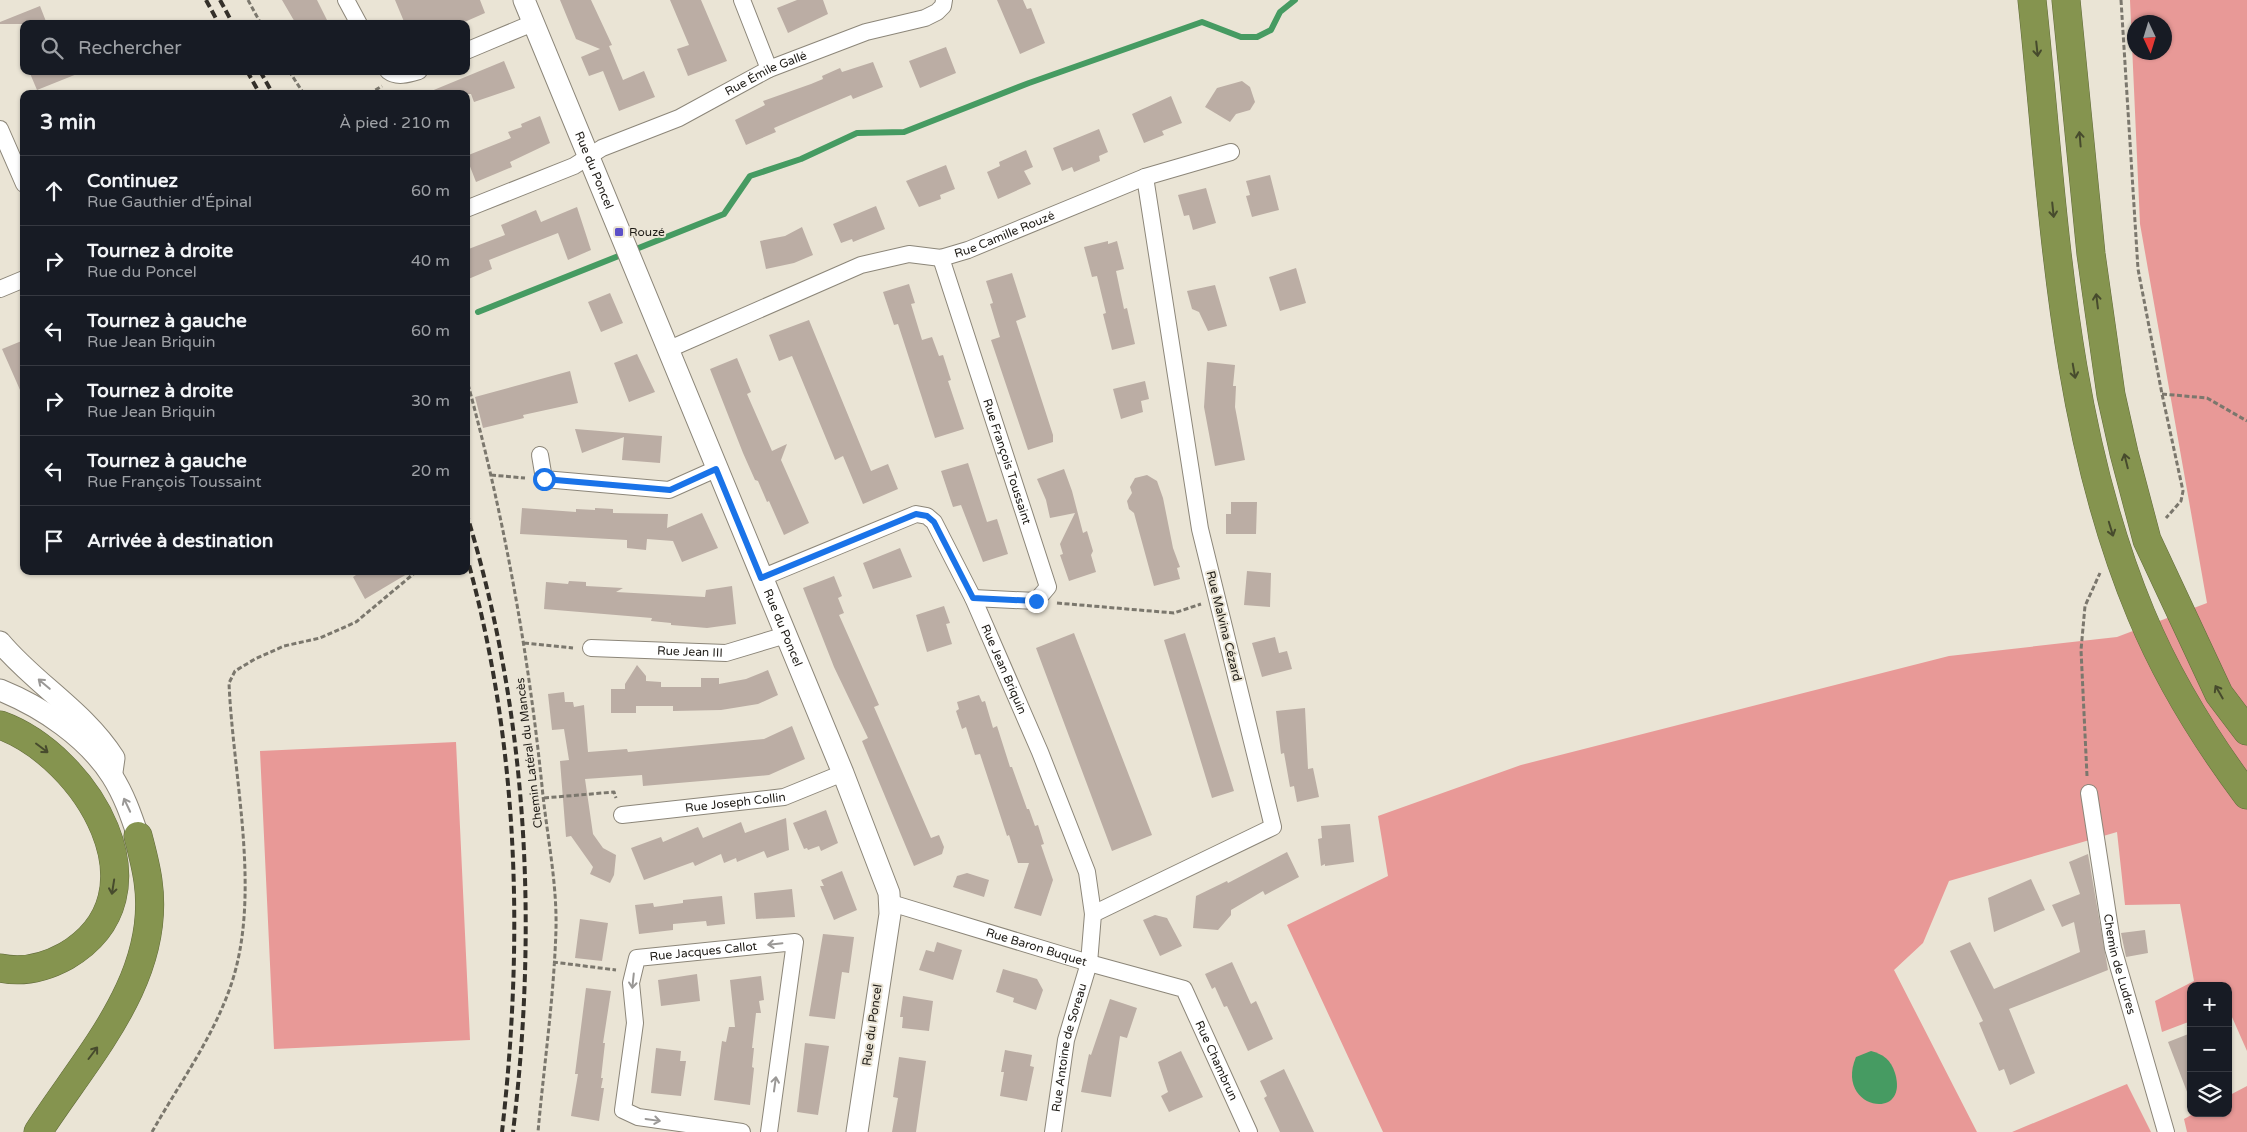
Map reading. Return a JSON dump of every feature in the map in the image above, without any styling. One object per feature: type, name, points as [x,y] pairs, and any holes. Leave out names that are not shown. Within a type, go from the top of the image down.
[{"type":"highway","points":[[2032,0],[2060,279],[2079,404],[2095,474],[2119,555],[2141,614],[2161,657],[2218,756],[2247,795]]},
{"type":"highway","points":[[2066,0],[2091,254],[2111,395],[2124,453],[2148,540],[2219,694],[2247,731]]},
{"type":"highway","points":[[0,725],[36,743],[53,756],[88,796],[107,832],[112,851],[114,876],[106,914],[95,932],[78,949],[58,960],[33,969],[0,968]]},
{"type":"highway","points":[[38,1132],[64,1092],[104,1038],[129,990],[143,954],[149,913],[148,881],[138,836]]},
{"type":"street","points":[[346,0],[357,20]]},
{"type":"street","name":"Rue du Poncel","points":[[524,0],[843,773],[884,879],[891,903],[856,1132]]},
{"type":"street","points":[[742,0],[769,69]]},
{"type":"street","name":"Rue Émile Gallé","points":[[470,207],[574,166],[602,148],[679,118],[769,69],[866,32],[925,18],[937,12],[943,6],[944,0]]},
{"type":"street","points":[[470,49],[533,23]]},
{"type":"street","points":[[0,129],[20,175]]},
{"type":"street","name":"Rue Camille Rouzé","points":[[667,350],[861,265],[909,254],[941,258],[968,250],[1145,177],[1231,152]]},
{"type":"street","name":"Rue Malvina Cézard","points":[[1093,914],[1273,827],[1217,604],[1200,528],[1145,177]]},
{"type":"street","name":"Rue François Toussaint","points":[[941,258],[1048,587],[1036,601]]},
{"type":"street","points":[[0,289],[20,281]]},
{"type":"street","points":[[540,455],[544,479],[670,490],[716,469]]},
{"type":"street","name":"Rue Jean Briquin","points":[[761,578],[916,514],[927,516],[934,522],[973,598],[1040,752],[1087,872],[1093,914]]},
{"type":"street","points":[[973,598],[1036,601]]},
{"type":"street","name":"Rue Jean III","points":[[591,648],[726,653],[786,635]]},
{"type":"street","points":[[0,642],[10,655],[68,705],[104,744],[114,758],[111,775]]},
{"type":"street","points":[[0,690],[18,697],[60,723],[84,744],[111,775],[128,806],[138,836]]},
{"type":"street","name":"Rue Joseph Collin","points":[[622,815],[784,797],[843,773]]},
{"type":"street","name":"Chemin de Ludres","points":[[2089,793],[2114,948],[2166,1132]]},
{"type":"street","name":"Rue Baron Buquet","points":[[891,903],[1089,963],[1184,989]]},
{"type":"street","points":[[1089,963],[1093,914]]},
{"type":"street","name":"Rue Jacques Callot","points":[[634,972],[637,958],[795,942],[769,1132]]},
{"type":"street","name":"Rue Antoine de Soreau","points":[[1053,1132],[1066,1040],[1089,963]]},
{"type":"street","points":[[634,972],[631,983],[635,1023],[622,1110],[638,1117],[742,1132]]},
{"type":"street","name":"Rue Chambrun","points":[[1184,989],[1249,1132]]},
{"type":"path","points":[[248,0],[259,20]]},
{"type":"path","points":[[2121,0],[2138,269],[2183,491],[2181,501],[2165,519]]},
{"type":"path","points":[[292,75],[301,90]]},
{"type":"path","name":"Chemin Latéral du Mancès","points":[[470,393],[491,475],[518,603],[555,892],[553,962],[538,1132]]},
{"type":"path","points":[[2162,394],[2207,398],[2247,421]]},
{"type":"path","points":[[491,475],[544,479]]},
{"type":"path","points":[[2089,793],[2081,650],[2085,606],[2100,573]]},
{"type":"path","points":[[152,1132],[204,1044],[219,1014],[231,984],[243,934],[244,876],[229,683],[235,671],[255,658],[284,646],[320,638],[356,622],[412,575]]},
{"type":"path","points":[[1036,601],[1174,613],[1199,604],[1217,604]]},
{"type":"path","points":[[524,643],[591,648]]},
{"type":"path","points":[[544,798],[614,792],[622,815]]},
{"type":"path","points":[[553,962],[634,972]]},
{"type":"shaded area","points":[[2130,0],[2247,0],[2247,1051],[2232,1017],[2232,982],[2192,982],[2194,981],[2180,904],[2125,905],[2117,832],[1949,881],[1923,943],[1894,970],[1977,1132],[1383,1132],[1287,925],[1388,876],[1378,816],[1521,765],[1949,656],[2117,637],[2207,603],[2140,224],[2133,60],[2172,60],[2172,15],[2131,15]]},
{"type":"shaded area","points":[[456,742],[470,1040],[274,1049],[260,751]]},
{"type":"shaded area","points":[[2187,985],[2187,1023],[2162,1032],[2155,1001]]},
{"type":"shaded area","points":[[1871,1051],[1886,1058],[1895,1073],[1897,1089],[1892,1099],[1883,1104],[1873,1103],[1863,1098],[1855,1088],[1852,1075],[1856,1057]]},
{"type":"shaded area","points":[[2127,1084],[2151,1132],[2012,1132]]},
{"type":"shaded area","points":[[2247,1086],[2247,1132],[2187,1132],[2184,1119],[2188,1117],[2232,1117],[2232,1094]]},
{"type":"building","points":[[282,0],[317,0],[327,20],[294,20]]},
{"type":"building","points":[[395,0],[480,0],[485,13],[469,20],[403,20]]},
{"type":"building","points":[[560,0],[591,0],[612,45],[609,46],[623,80],[644,71],[655,97],[619,111],[603,71],[589,76],[581,57],[600,49],[576,39]]},
{"type":"building","points":[[670,0],[701,0],[727,61],[688,76],[677,49],[689,45]]},
{"type":"building","points":[[797,0],[823,0],[828,14],[788,33],[777,8]]},
{"type":"building","points":[[997,0],[1023,0],[1027,9],[1031,8],[1045,43],[1020,54]]},
{"type":"building","points":[[40,6],[45,20],[20,20],[20,24],[0,24],[0,22]]},
{"type":"building","points":[[946,47],[956,73],[920,88],[909,61]]},
{"type":"building","points":[[504,61],[515,88],[474,102],[470,90],[434,90]]},
{"type":"building","points":[[873,62],[883,87],[853,99],[851,95],[774,128],[776,132],[746,145],[735,120],[765,105],[763,101],[823,79],[822,76],[840,68],[842,72]]},
{"type":"building","points":[[31,75],[74,75],[37,90]]},
{"type":"building","points":[[1242,81],[1250,87],[1255,102],[1250,110],[1236,114],[1230,122],[1205,107],[1217,88]]},
{"type":"building","points":[[1171,96],[1182,123],[1162,131],[1164,135],[1144,143],[1132,114]]},
{"type":"building","points":[[540,116],[550,143],[510,162],[512,167],[476,182],[470,166],[470,154],[511,138],[508,132],[522,127],[521,124]]},
{"type":"building","points":[[1099,129],[1108,152],[1099,156],[1100,161],[1074,172],[1072,167],[1062,171],[1053,148]]},
{"type":"building","points":[[1026,150],[1033,167],[1024,171],[1031,184],[998,199],[987,172],[1000,166],[999,162]]},
{"type":"building","points":[[946,165],[955,189],[940,195],[941,199],[919,207],[906,181]]},
{"type":"building","points":[[1270,175],[1279,210],[1252,217],[1246,196],[1250,195],[1246,181]]},
{"type":"building","points":[[1206,188],[1216,223],[1193,230],[1189,215],[1184,216],[1178,195]]},
{"type":"building","points":[[876,206],[885,229],[853,242],[852,239],[841,243],[833,224]]},
{"type":"building","points":[[577,207],[591,250],[568,260],[558,233],[489,260],[492,269],[470,278],[470,248],[505,235],[501,225],[536,210],[541,222]]},
{"type":"building","points":[[802,227],[813,255],[794,263],[766,269],[760,241],[785,236]]},
{"type":"building","points":[[1108,241],[1108,244],[1117,241],[1124,269],[1116,271],[1124,309],[1127,308],[1135,344],[1112,350],[1103,314],[1106,313],[1097,276],[1092,277],[1084,247]]},
{"type":"building","points":[[1296,268],[1306,303],[1280,311],[1269,277]]},
{"type":"building","points":[[1012,273],[1026,317],[1016,321],[1053,435],[1053,442],[1028,450],[991,340],[1000,337],[990,304],[993,303],[986,281]]},
{"type":"building","points":[[909,284],[915,303],[911,304],[922,340],[932,337],[939,356],[943,355],[951,380],[948,381],[964,429],[935,438],[898,324],[894,325],[883,292]]},
{"type":"building","points":[[1215,285],[1227,326],[1208,331],[1199,312],[1192,309],[1187,291]]},
{"type":"building","points":[[610,293],[623,323],[601,332],[588,302]]},
{"type":"building","points":[[809,320],[871,471],[888,464],[898,489],[863,504],[843,456],[835,460],[792,356],[779,361],[769,335]]},
{"type":"building","points":[[20,342],[20,390],[2,349]]},
{"type":"building","points":[[637,354],[655,392],[629,402],[614,363]]},
{"type":"building","points":[[737,358],[751,392],[747,394],[772,451],[787,444],[781,460],[809,523],[784,535],[769,501],[767,502],[758,481],[755,480],[710,369]]},
{"type":"building","points":[[1207,362],[1235,365],[1233,386],[1236,386],[1235,407],[1245,460],[1215,466],[1204,407]]},
{"type":"building","points":[[570,371],[578,403],[523,415],[524,418],[483,428],[475,397]]},
{"type":"building","points":[[1145,381],[1149,399],[1141,401],[1143,412],[1121,419],[1113,389]]},
{"type":"building","points":[[575,429],[662,436],[660,463],[622,460],[624,437],[582,453]]},
{"type":"building","points":[[968,463],[987,522],[997,519],[1008,554],[983,562],[961,505],[953,507],[941,471]]},
{"type":"building","points":[[1064,469],[1083,533],[1087,531],[1093,551],[1091,555],[1096,572],[1069,581],[1060,555],[1063,554],[1060,544],[1075,513],[1050,518],[1046,500],[1037,479]]},
{"type":"building","points":[[1147,475],[1157,481],[1163,498],[1173,548],[1180,567],[1177,568],[1180,579],[1154,586],[1134,513],[1129,509],[1127,501],[1132,493],[1130,487],[1135,478]]},
{"type":"building","points":[[1231,502],[1257,502],[1256,534],[1226,534],[1226,514],[1231,514]]},
{"type":"building","points":[[522,508],[576,512],[576,509],[595,510],[595,508],[613,509],[613,513],[668,514],[667,528],[702,513],[718,548],[682,562],[673,541],[647,539],[646,550],[627,548],[627,540],[520,534]]},
{"type":"building","points":[[900,548],[912,577],[873,589],[863,563]]},
{"type":"building","points":[[1247,571],[1271,573],[1270,607],[1244,605]]},
{"type":"building","points":[[356,575],[405,575],[365,599],[353,577]]},
{"type":"building","points":[[834,576],[842,596],[838,598],[844,613],[839,615],[879,705],[874,707],[931,838],[939,835],[944,847],[942,854],[914,866],[862,741],[868,738],[834,667],[803,588]]},
{"type":"building","points":[[569,581],[586,582],[586,586],[623,588],[616,592],[705,597],[706,590],[732,586],[736,624],[707,628],[671,625],[671,623],[651,621],[652,618],[544,609],[546,582],[568,584]]},
{"type":"building","points":[[944,606],[950,623],[946,624],[952,644],[927,652],[916,615]]},
{"type":"building","points":[[1074,633],[1152,835],[1112,851],[1036,648]]},
{"type":"building","points":[[1185,633],[1234,791],[1212,798],[1164,640]]},
{"type":"building","points":[[1275,637],[1279,653],[1287,651],[1292,669],[1262,677],[1252,643]]},
{"type":"building","points":[[637,665],[646,676],[646,681],[661,682],[661,687],[701,687],[701,678],[719,678],[719,684],[746,679],[768,670],[778,695],[758,704],[721,710],[673,711],[673,706],[636,706],[636,713],[611,713],[611,689],[625,689],[625,684]]},
{"type":"building","points":[[564,692],[565,702],[573,702],[574,707],[584,705],[588,752],[627,749],[628,752],[764,739],[792,726],[805,759],[769,775],[725,779],[643,786],[642,775],[585,779],[593,834],[603,848],[616,855],[614,875],[610,883],[590,874],[593,867],[571,836],[566,837],[560,761],[569,760],[564,729],[552,730],[548,694]]},
{"type":"building","points":[[979,695],[982,702],[985,701],[993,728],[997,726],[1010,767],[1012,767],[1035,826],[1038,825],[1044,844],[1041,845],[1053,880],[1041,916],[1014,908],[1029,863],[1018,863],[980,754],[975,755],[966,727],[962,729],[956,711],[959,709],[957,702]]},
{"type":"building","points":[[1305,708],[1308,769],[1313,768],[1319,797],[1297,802],[1294,786],[1290,787],[1284,753],[1281,754],[1276,711]]},
{"type":"building","points":[[826,810],[838,843],[821,851],[819,846],[808,850],[807,848],[804,849],[793,823]]},
{"type":"building","points":[[786,818],[789,850],[767,858],[764,851],[737,862],[736,858],[724,863],[721,854],[695,866],[693,862],[644,880],[631,848],[661,837],[663,842],[698,827],[703,838],[741,822],[745,833]]},
{"type":"building","points":[[1350,824],[1354,862],[1325,866],[1325,864],[1321,866],[1318,839],[1322,838],[1321,826]]},
{"type":"building","points":[[1287,852],[1299,877],[1265,895],[1263,891],[1231,910],[1231,915],[1218,930],[1193,928],[1196,896],[1227,881],[1228,883]]},
{"type":"building","points":[[2088,854],[2108,970],[2009,1009],[2035,1073],[2010,1085],[2004,1069],[1999,1071],[1979,1023],[1983,1021],[1950,951],[1970,942],[1994,989],[2080,952],[2074,922],[2062,927],[2052,905],[2080,894],[2069,862]]},
{"type":"building","points":[[842,871],[857,910],[834,920],[820,886],[824,886],[821,880]]},
{"type":"building","points":[[967,873],[989,880],[984,897],[953,887],[957,876]]},
{"type":"building","points":[[2031,879],[2045,910],[1994,932],[1988,898]]},
{"type":"building","points":[[792,889],[795,917],[756,919],[754,893]]},
{"type":"building","points":[[722,896],[725,924],[707,926],[706,921],[673,924],[673,930],[639,934],[635,905],[653,903],[654,907],[683,903],[683,900]]},
{"type":"building","points":[[1155,915],[1167,918],[1182,946],[1160,956],[1143,920]]},
{"type":"building","points":[[580,919],[608,923],[602,961],[575,958]]},
{"type":"building","points":[[2145,930],[2148,953],[2126,957],[2121,933]]},
{"type":"building","points":[[823,934],[854,937],[849,973],[842,972],[835,1019],[809,1016]]},
{"type":"building","points":[[937,942],[962,950],[953,980],[919,970],[926,950],[934,952]]},
{"type":"building","points":[[1232,962],[1251,1004],[1256,1001],[1273,1039],[1248,1051],[1227,1006],[1224,1007],[1215,987],[1212,989],[1205,974]]},
{"type":"building","points":[[1003,969],[1037,979],[1043,990],[1036,1010],[1013,1002],[1014,998],[996,992]]},
{"type":"building","points":[[697,974],[700,1001],[661,1006],[658,980]]},
{"type":"building","points":[[761,976],[764,1000],[759,1001],[761,1013],[756,1013],[752,1048],[754,1048],[752,1067],[754,1068],[750,1105],[714,1100],[722,1041],[726,1042],[729,1027],[735,1027],[730,980]]},
{"type":"building","points":[[586,988],[611,991],[603,1043],[605,1043],[601,1088],[604,1088],[599,1121],[571,1116],[578,1074],[575,1074]]},
{"type":"building","points":[[903,996],[933,1001],[929,1031],[902,1028],[903,1017],[900,1017]]},
{"type":"building","points":[[1110,999],[1137,1008],[1127,1038],[1120,1036],[1111,1097],[1081,1092],[1089,1054],[1091,1055]]},
{"type":"building","points":[[2187,1035],[2187,1092],[2168,1042]]},
{"type":"building","points":[[805,1043],[829,1046],[818,1115],[797,1112]]},
{"type":"building","points":[[656,1048],[681,1051],[680,1061],[686,1061],[681,1096],[651,1093]]},
{"type":"building","points":[[1005,1050],[1032,1055],[1030,1066],[1034,1067],[1027,1101],[1000,1096],[1004,1072],[1001,1072]]},
{"type":"building","points":[[1181,1051],[1203,1097],[1169,1112],[1161,1096],[1168,1092],[1158,1062]]},
{"type":"building","points":[[899,1057],[926,1061],[916,1132],[892,1132],[898,1098],[893,1097]]},
{"type":"building","points":[[1284,1069],[1314,1132],[1280,1132],[1264,1098],[1267,1096],[1260,1081]]},
{"type":"waterway","points":[[478,312],[724,214],[750,176],[801,159],[857,133],[904,132],[1029,83],[1202,22],[1241,37],[1257,37],[1271,30],[1280,12],[1295,0]]},
{"type":"railway","points":[[206,0],[217,20]]},
{"type":"railway","points":[[220,0],[231,20]]},
{"type":"railway","points":[[249,75],[258,90]]},
{"type":"railway","points":[[262,75],[271,90]]},
{"type":"railway","points":[[470,526],[487,588],[503,664],[515,742],[522,819],[525,897],[525,976],[521,1054],[513,1132]]},
{"type":"railway","points":[[470,570],[484,625],[497,696],[512,841],[513,987],[502,1132]]},
{"type":"place","name":"Rouzé","points":[[619,232]]},
{"type":"route","points":[[544,479],[670,490],[716,469],[761,578],[916,514],[927,516],[934,522],[973,598],[1036,601]]}]
